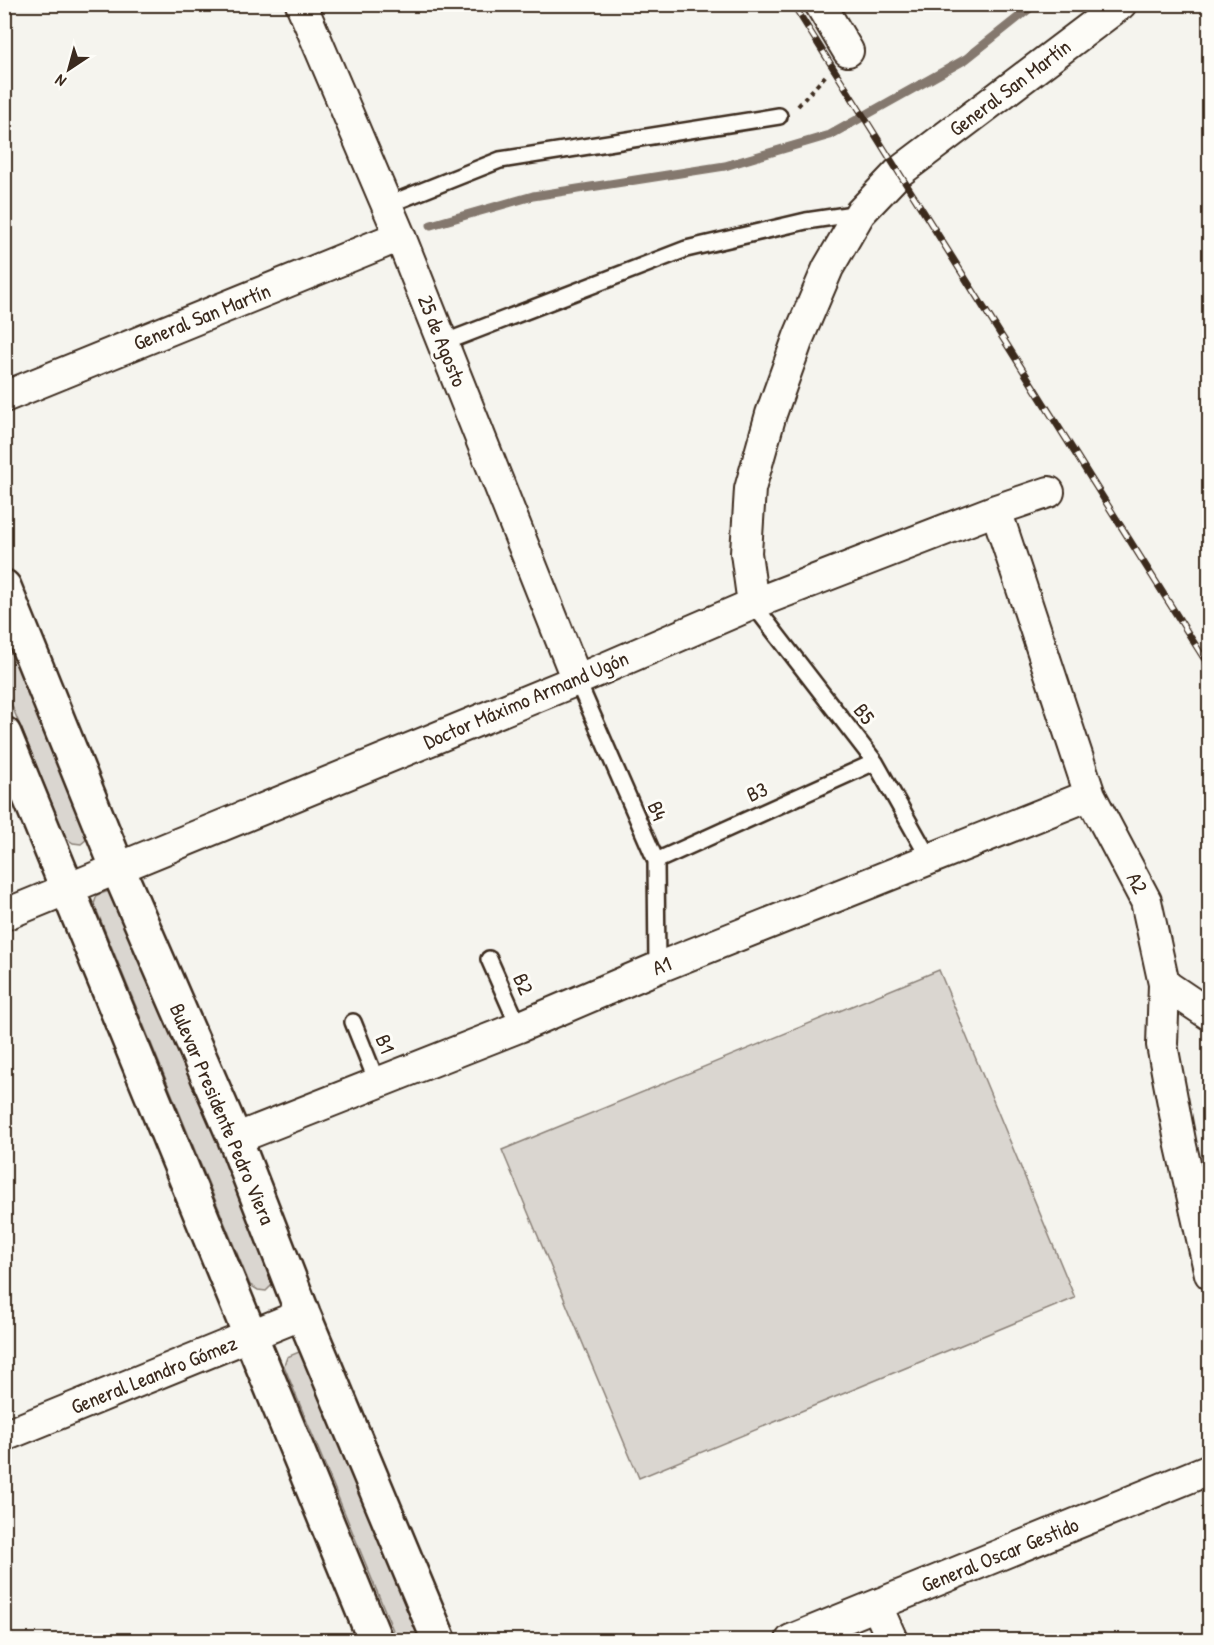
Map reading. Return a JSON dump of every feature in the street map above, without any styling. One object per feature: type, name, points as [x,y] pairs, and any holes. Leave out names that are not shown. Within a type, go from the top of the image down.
[{"type":"street","name":"25 de Agosto","points":[[301,4],[400,236],[577,680]]},
{"type":"street","points":[[820,4],[848,51]]},
{"type":"street","name":"General San Martín","points":[[753,604],[746,553],[750,489],[771,414],[803,326],[828,268],[860,213],[899,172],[1120,4]]},
{"type":"street","name":"General San Martín","points":[[4,397],[400,236]]},
{"type":"street","name":"Doctor Máximo Armand Ugón","points":[[4,915],[577,680],[753,604],[996,510],[1049,492]]},
{"type":"street","name":"A2","points":[[996,510],[1090,795],[1146,901],[1164,984],[1162,1045],[1209,1274]]},
{"type":"street","name":"Bulevar Presidente Pedro Viera","points":[[4,587],[117,869],[235,1139],[303,1314],[439,1641]]},
{"type":"street","points":[[4,734],[375,1641]]},
{"type":"street","name":"A1","points":[[235,1139],[519,1027],[657,968],[1090,795]]},
{"type":"street","points":[[1164,984],[1209,1015]]},
{"type":"street","name":"General Leandro Gómez","points":[[4,1436],[303,1314]]},
{"type":"street","name":"General Oscar Gestido","points":[[791,1641],[1209,1469]]},
{"type":"street","points":[[877,1606],[892,1641]]},
{"type":"lane","points":[[387,205],[500,159],[779,117]]},
{"type":"lane","points":[[443,343],[686,249],[806,221],[860,213]]},
{"type":"lane","name":"B5","points":[[753,604],[875,762],[929,858]]},
{"type":"lane","name":"B4","points":[[577,680],[656,861],[657,968]]},
{"type":"lane","name":"B3","points":[[656,861],[875,762]]},
{"type":"lane","name":"B2","points":[[489,959],[519,1027]]},
{"type":"lane","name":"B1","points":[[353,1022],[377,1082]]},
{"type":"path","points":[[779,117],[794,109],[807,98],[848,51]]},
{"type":"shaded area","points":[[4,638],[12,641],[90,830],[88,838],[81,844],[73,843],[66,838],[5,689]]},
{"type":"shaded area","points":[[109,891],[116,894],[196,1092],[275,1277],[272,1285],[266,1291],[258,1290],[250,1285],[94,904],[97,895]]},
{"type":"shaded area","points":[[939,970],[1075,1298],[639,1478],[502,1150]]},
{"type":"shaded area","points":[[299,1352],[306,1355],[380,1542],[422,1640],[397,1640],[284,1366],[287,1357]]},
{"type":"waterway","points":[[431,225],[533,196],[725,166],[830,135],[966,59],[1035,4]]},
{"type":"railway","points":[[793,4],[1210,668]]}]
